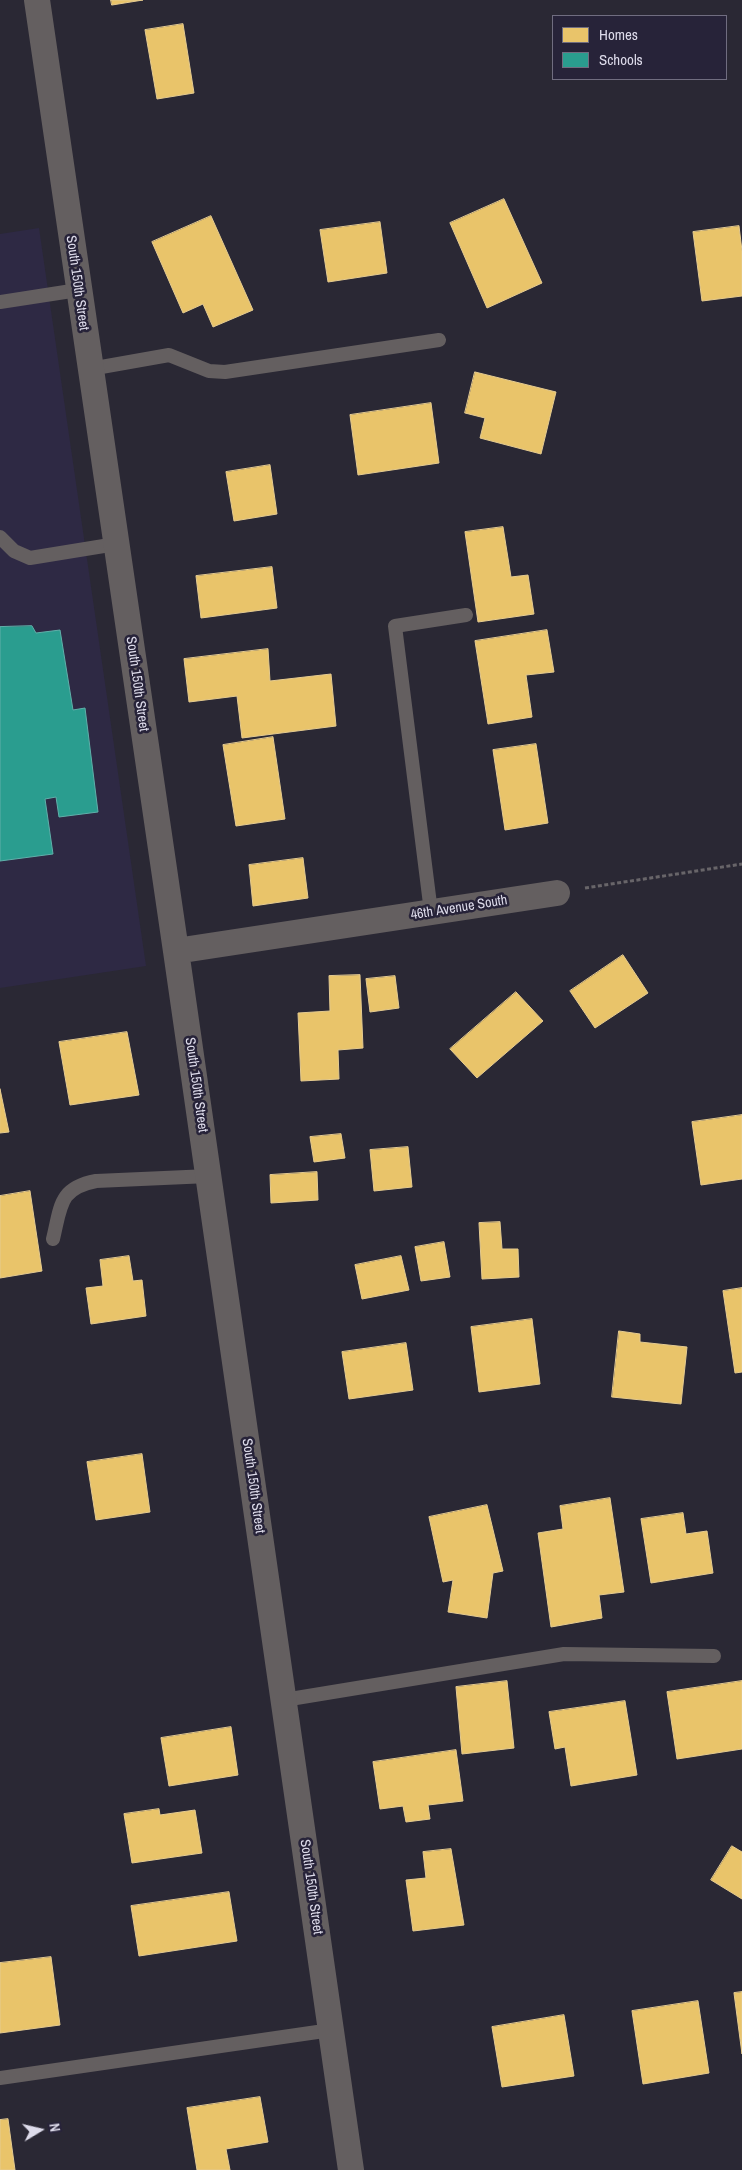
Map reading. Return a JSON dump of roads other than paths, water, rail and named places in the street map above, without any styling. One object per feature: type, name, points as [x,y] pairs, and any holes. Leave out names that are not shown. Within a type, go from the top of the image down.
[{"type":"street","name":"South 150th Street","points":[[37,0],[209,1176],[351,2170]]},
{"type":"street","name":"46th Avenue South","points":[[176,952],[558,892]]},
{"type":"lane","points":[[0,302],[78,290]]},
{"type":"lane","points":[[90,369],[169,355],[209,371],[225,372],[439,340]]},
{"type":"lane","points":[[0,537],[14,551],[30,558],[116,544]]},
{"type":"lane","points":[[431,912],[395,626],[466,615]]},
{"type":"lane","points":[[53,1238],[62,1201],[71,1190],[80,1184],[96,1181],[209,1176]]},
{"type":"lane","points":[[284,1700],[564,1654],[714,1656]]},
{"type":"lane","points":[[0,2078],[331,2030]]}]
